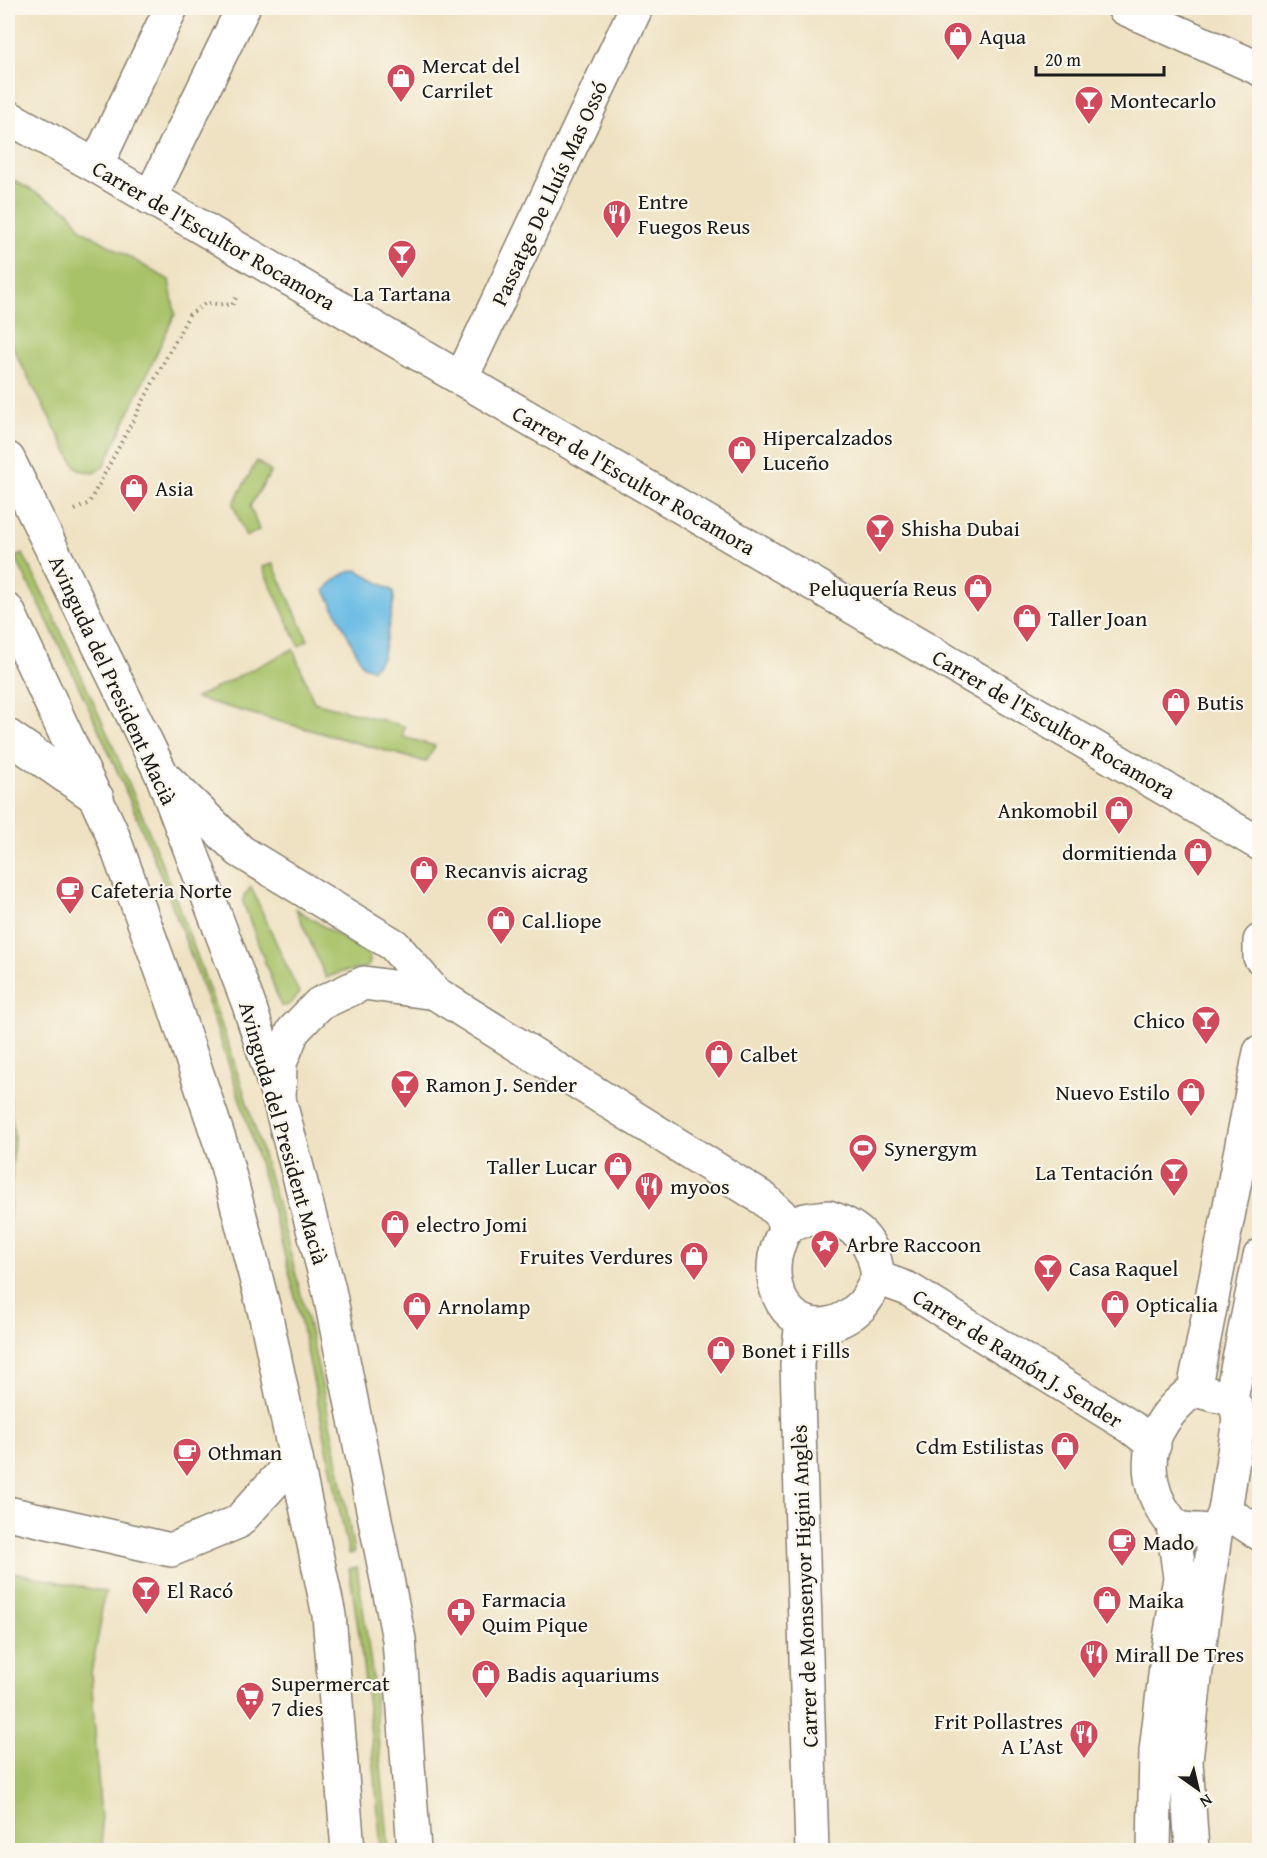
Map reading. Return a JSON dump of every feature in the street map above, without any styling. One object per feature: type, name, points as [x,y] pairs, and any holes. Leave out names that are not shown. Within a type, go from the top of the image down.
[{"type":"street","points":[[96,166],[171,8]]},
{"type":"street","points":[[150,198],[243,8]]},
{"type":"street","name":"Passatge De Lluís Mas Ossó","points":[[461,379],[636,8]]},
{"type":"street","points":[[1124,8],[1260,69]]},
{"type":"street","name":"Carrer de l'Escultor Rocamora","points":[[12,122],[96,166],[1260,844]]},
{"type":"street","name":"Avinguda del President Macià","points":[[8,459],[162,775],[249,1005],[279,1099],[329,1290],[399,1639],[414,1851]]},
{"type":"street","points":[[8,611],[111,831],[172,999],[224,1154],[266,1317],[329,1615],[348,1851]]},
{"type":"street","points":[[8,736],[96,798]]},
{"type":"street","points":[[162,775],[240,851],[394,945],[435,993],[765,1199],[781,1215],[786,1230]]},
{"type":"street","points":[[1260,941],[1260,957]]},
{"type":"street","points":[[279,1099],[280,1063],[293,1031],[319,1004],[364,983],[435,993]]},
{"type":"street","points":[[1154,1851],[1156,1751],[1168,1650],[1180,1578],[1173,1525],[1161,1509],[1153,1491],[1150,1462],[1156,1433],[1172,1408],[1194,1390],[1260,1052]]},
{"type":"street","points":[[828,1218],[846,1223],[863,1236],[871,1248],[878,1278],[862,1305],[846,1317],[830,1325],[802,1321],[790,1313],[780,1301],[775,1284],[774,1268],[777,1249],[786,1230],[804,1220],[828,1218]]},
{"type":"street","points":[[1192,1851],[1186,1761],[1195,1678],[1220,1520],[1239,1420],[1237,1409],[1231,1399],[1260,1256]]},
{"type":"street","name":"Carrer de Ramón J. Sender","points":[[878,1278],[908,1289],[1131,1427],[1154,1445]]},
{"type":"street","name":"Carrer de Monsenyor Higini Anglès","points":[[802,1321],[797,1365],[812,1851]]},
{"type":"street","points":[[1194,1390],[1231,1399]]},
{"type":"street","points":[[8,1513],[171,1550],[238,1522],[296,1458]]},
{"type":"street","points":[[1173,1525],[1209,1532],[1220,1520]]},
{"type":"street","points":[[1220,1520],[1260,1534]]},
{"type":"path","points":[[41,528],[89,502],[189,315],[206,303],[232,305],[257,261]]},
{"type":"green space","points":[[8,177],[69,211],[82,230],[169,280],[175,314],[104,466],[94,473],[79,470],[74,464],[8,339]]},
{"type":"green space","points":[[257,461],[271,472],[250,506],[259,530],[246,537],[233,504]]},
{"type":"green space","points":[[23,554],[80,673],[154,843],[227,1041],[288,1243],[313,1345],[354,1553],[349,1554],[305,1339],[288,1268],[263,1176],[205,994],[172,905],[98,728],[15,557]]},
{"type":"green space","points":[[273,564],[308,640],[299,646],[262,567]]},
{"type":"green space","points":[[293,649],[314,702],[404,726],[403,737],[435,746],[426,762],[195,698]]},
{"type":"green space","points":[[251,887],[299,993],[287,1006],[281,1006],[243,902],[244,896]]},
{"type":"green space","points":[[296,909],[368,954],[369,965],[326,978]]},
{"type":"green space","points":[[8,1088],[14,1136],[8,1243]]},
{"type":"green space","points":[[357,1567],[371,1664],[389,1850],[381,1850],[368,1709],[349,1569]]},
{"type":"green space","points":[[8,1571],[106,1592],[101,1607],[101,1621],[91,1673],[103,1850],[8,1850]]},
{"type":"water","points":[[357,570],[393,591],[394,600],[382,658],[372,669],[363,666],[325,590],[339,577]]},
{"type":"place","name":"Aqua","points":[[958,62]]},
{"type":"place","name":"Mercat del Carrilet","points":[[401,104]]},
{"type":"place","name":"Montecarlo","points":[[1089,126]]},
{"type":"place","name":"Entre Fuegos Reus","points":[[617,240]]},
{"type":"place","name":"La Tartana","points":[[402,280]]},
{"type":"place","name":"Hipercalzados Luceño","points":[[742,476]]},
{"type":"place","name":"Asia","points":[[134,514]]},
{"type":"place","name":"Shisha Dubai","points":[[880,554]]},
{"type":"place","name":"Peluquería Reus","points":[[978,614]]},
{"type":"place","name":"Taller Joan","points":[[1027,644]]},
{"type":"place","name":"Butis","points":[[1176,728]]},
{"type":"place","name":"Ankomobil","points":[[1119,836]]},
{"type":"place","name":"dormitienda","points":[[1198,878]]},
{"type":"place","name":"Recanvis aicrag","points":[[424,896]]},
{"type":"place","name":"Cafeteria Norte","points":[[70,916]]},
{"type":"place","name":"Cal.liope","points":[[501,946]]},
{"type":"place","name":"Chico","points":[[1206,1046]]},
{"type":"place","name":"Calbet","points":[[719,1080]]},
{"type":"place","name":"Ramon J. Sender","points":[[405,1110]]},
{"type":"place","name":"Nuevo Estilo","points":[[1191,1118]]},
{"type":"place","name":"Synergym","points":[[863,1174]]},
{"type":"place","name":"Taller Lucar","points":[[618,1192]]},
{"type":"place","name":"La Tentación","points":[[1174,1198]]},
{"type":"place","name":"myoos","points":[[649,1212]]},
{"type":"place","name":"electro Jomi","points":[[395,1250]]},
{"type":"place","name":"Arbre Raccoon","points":[[825,1270]]},
{"type":"place","name":"Fruites Verdures","points":[[694,1282]]},
{"type":"place","name":"Casa Raquel","points":[[1048,1294]]},
{"type":"place","name":"Opticalia","points":[[1115,1330]]},
{"type":"place","name":"Arnolamp","points":[[417,1332]]},
{"type":"place","name":"Bonet i Fills","points":[[721,1376]]},
{"type":"place","name":"Cdm Estilistas","points":[[1065,1472]]},
{"type":"place","name":"Othman","points":[[187,1478]]},
{"type":"place","name":"Mado","points":[[1122,1568]]},
{"type":"place","name":"El Racó","points":[[146,1616]]},
{"type":"place","name":"Maika","points":[[1107,1626]]},
{"type":"place","name":"Farmacia Quim Pique","points":[[461,1638]]},
{"type":"place","name":"Mirall De Tres","points":[[1094,1680]]},
{"type":"place","name":"Badis aquariums","points":[[486,1700]]},
{"type":"place","name":"Supermercat 7 dies","points":[[250,1722]]},
{"type":"place","name":"Frit Pollastres A L’Ast","points":[[1084,1760]]}]
